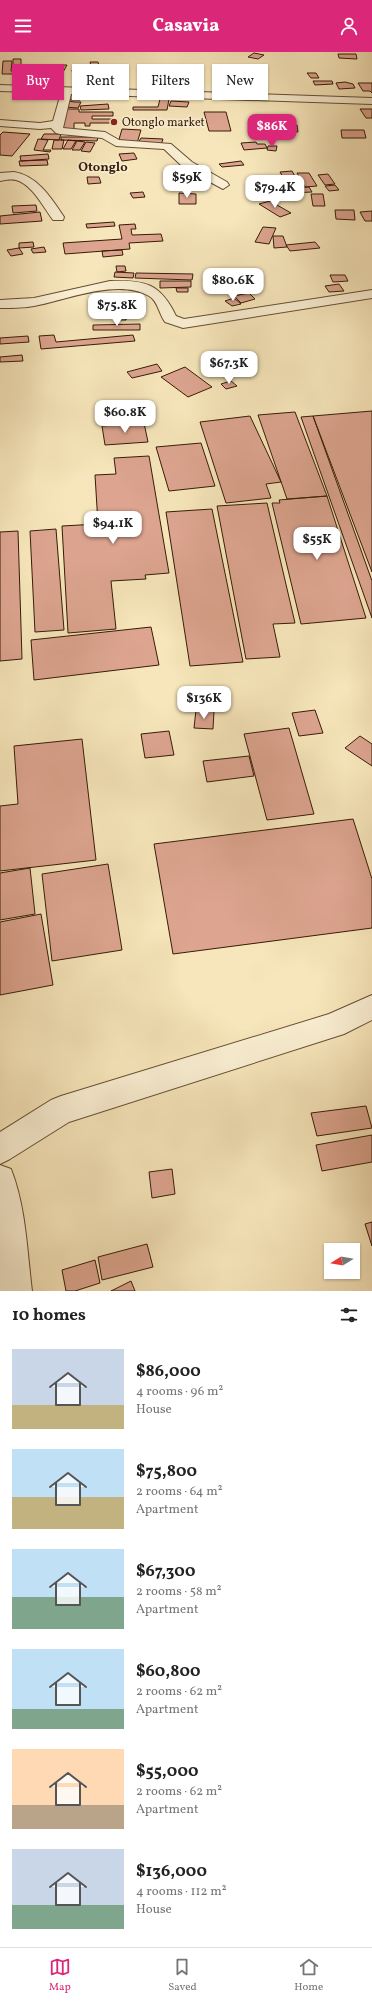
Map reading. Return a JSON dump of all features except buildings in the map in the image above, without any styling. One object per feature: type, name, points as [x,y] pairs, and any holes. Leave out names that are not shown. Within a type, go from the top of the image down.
[{"type":"street","points":[[0,88],[372,100]]},
{"type":"street","points":[[67,90],[57,128],[60,131],[105,135],[116,143],[167,146],[188,165],[223,185]]},
{"type":"street","points":[[0,123],[40,126],[58,124]]},
{"type":"street","points":[[0,178],[18,176],[24,179],[31,184],[58,217]]},
{"type":"street","points":[[0,304],[32,302],[98,287],[128,286],[154,293],[159,297],[170,319],[183,324],[372,294]]},
{"type":"street","points":[[0,1149],[62,1110],[334,1025],[372,1007]]},
{"type":"street","points":[[0,1180],[7,1215],[16,1291]]},
{"type":"place","name":"Otonglo market","points":[[114,122]]},
{"type":"district","name":"Otonglo","points":[[103,166]]}]
